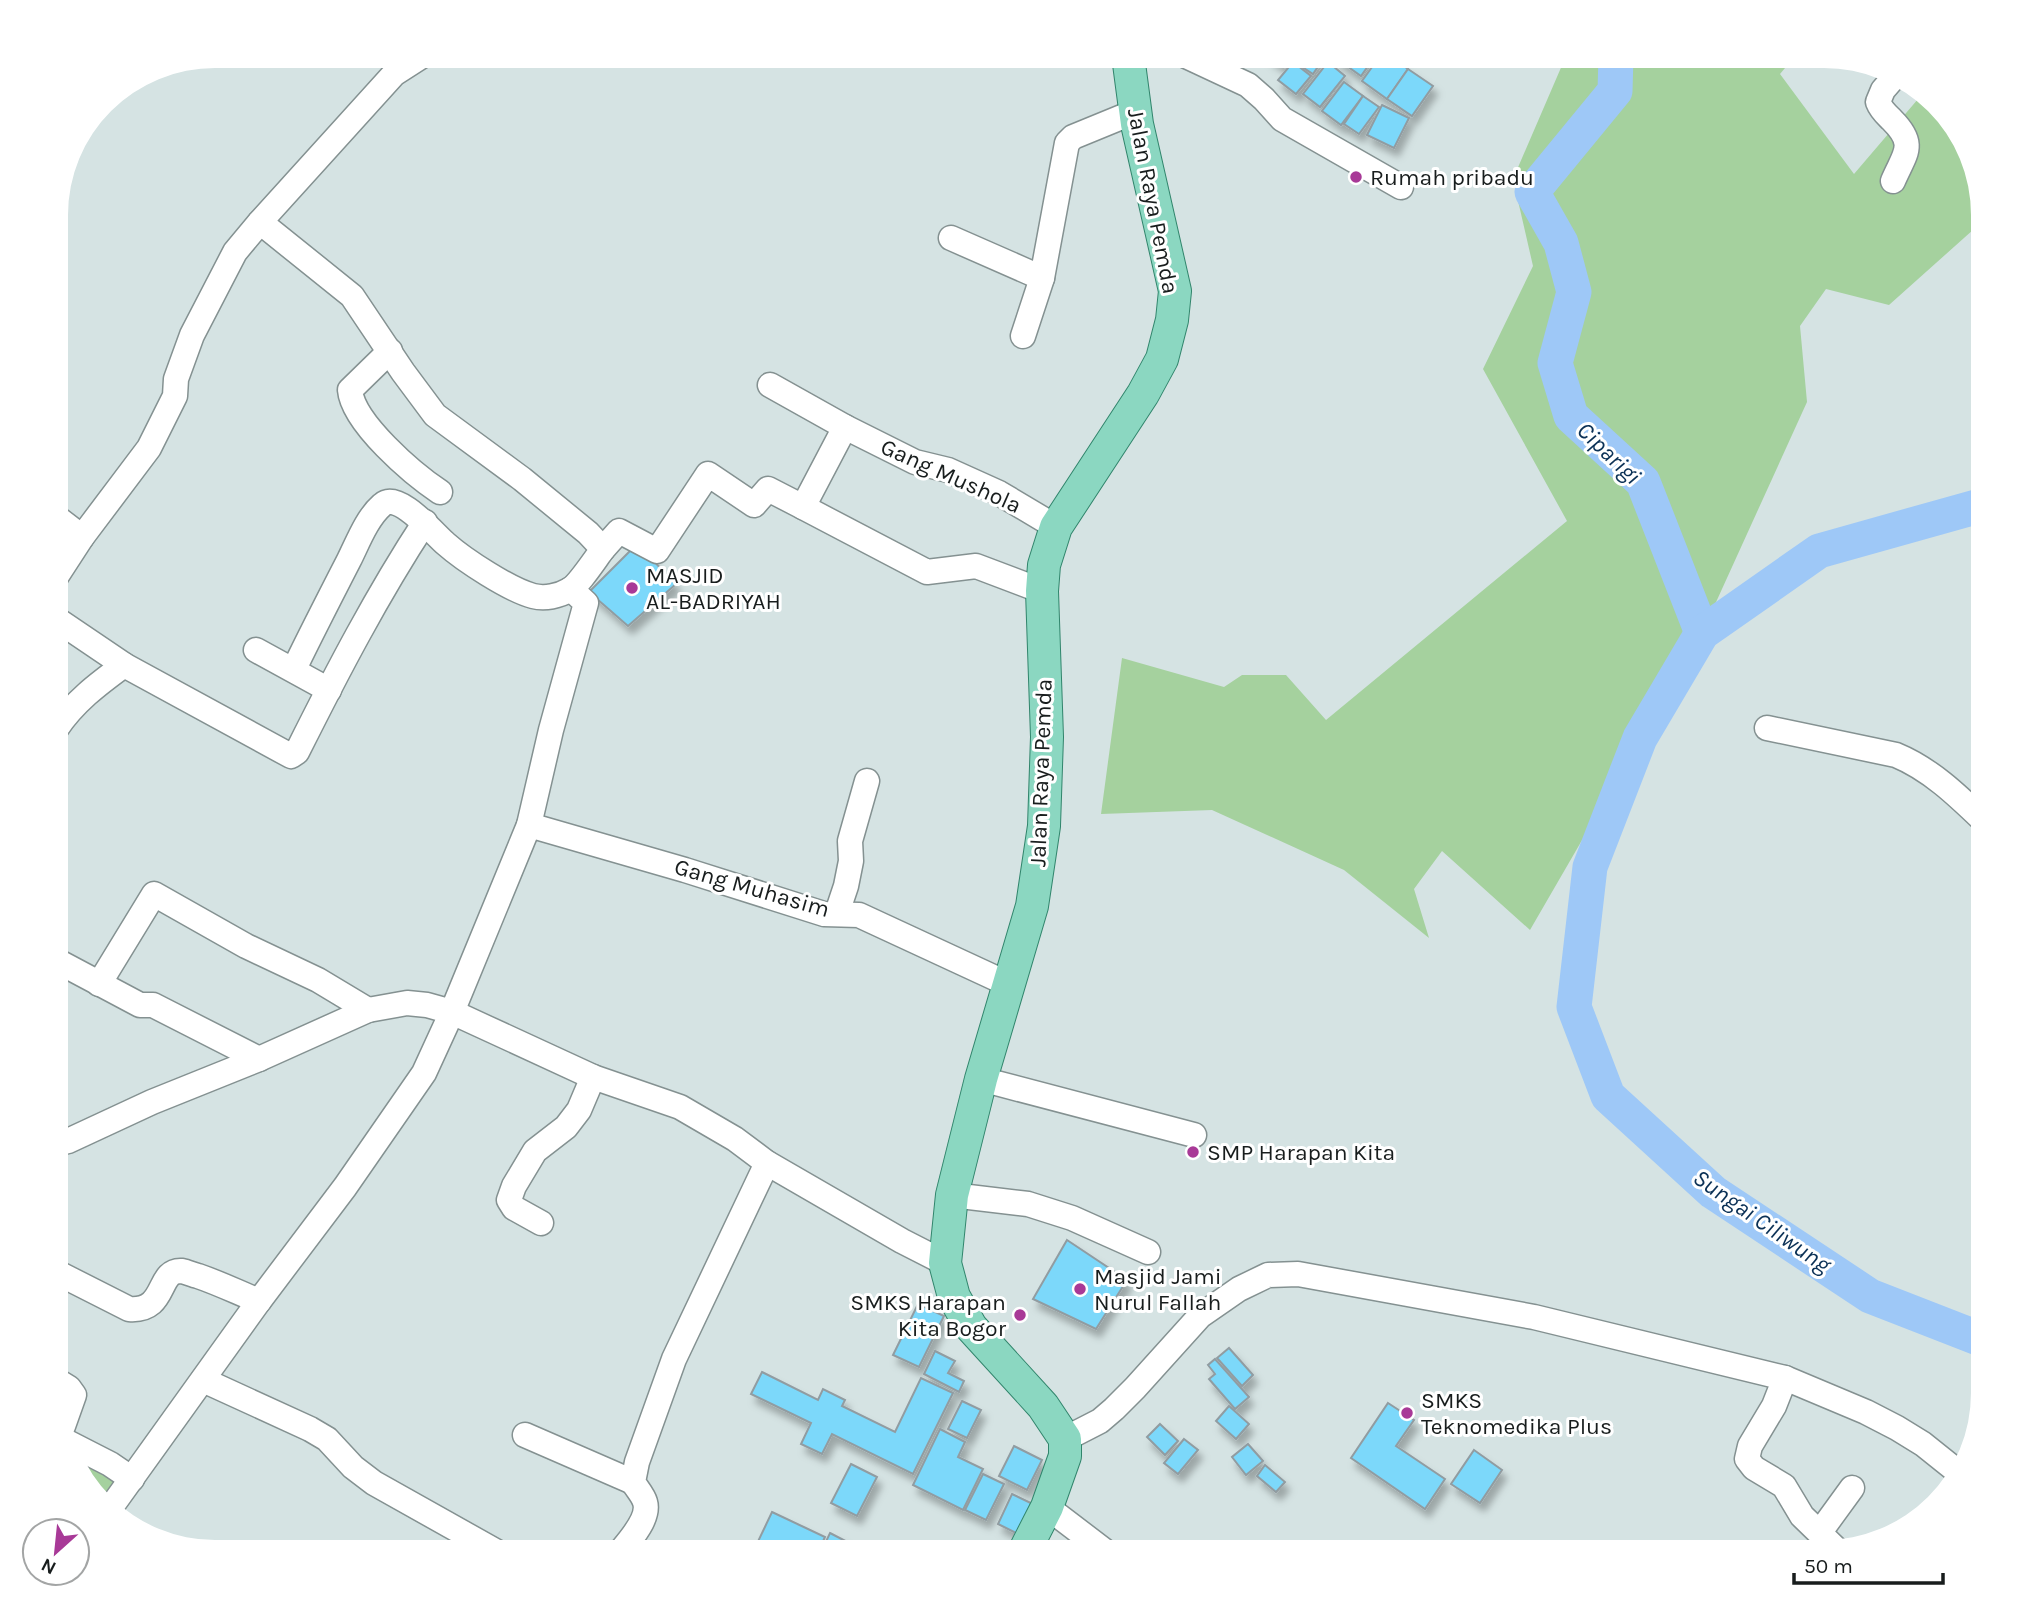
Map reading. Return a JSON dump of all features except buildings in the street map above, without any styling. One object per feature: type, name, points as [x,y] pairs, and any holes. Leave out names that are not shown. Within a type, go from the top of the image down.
[{"type":"main road","name":"Jalan Raya Pemda","points":[[1065,1439],[1043,1406],[971,1327],[954,1297],[944,1263],[952,1195],[981,1079],[1032,906],[1044,826],[1047,737],[1042,596],[1044,565],[1056,527],[1143,394],[1162,359],[1172,320],[1175,291],[1134,113],[1129,68]]},
{"type":"main road","points":[[1030,1540],[1047,1507],[1065,1456],[1065,1439]]},
{"type":"street","points":[[69,557],[149,449],[175,396],[177,379],[192,335],[236,252],[394,74],[403,68]]},
{"type":"street","points":[[1212,68],[1248,85],[1282,119],[1402,187]]},
{"type":"street","points":[[1889,84],[1878,102],[1881,110],[1908,141],[1893,181]]},
{"type":"street","points":[[1023,336],[1042,278],[1067,142],[1073,137],[1134,113]]},
{"type":"street","points":[[260,222],[352,296],[435,415],[522,480],[588,533],[603,549]]},
{"type":"street","points":[[951,238],[1042,278]]},
{"type":"street","points":[[390,351],[351,390],[351,401],[398,459],[440,492]]},
{"type":"street","name":"Gang Mushola","points":[[770,385],[915,462],[948,470],[999,493],[1056,527]]},
{"type":"street","points":[[803,507],[845,427]]},
{"type":"street","points":[[296,665],[366,526],[383,503],[390,501],[397,502],[425,522],[447,545],[513,588],[534,596],[549,597],[571,589],[619,531],[657,551],[708,474],[754,505],[768,489],[927,572],[976,566],[1042,596]]},
{"type":"street","points":[[69,628],[124,665],[291,756],[297,752],[401,558],[425,522]]},
{"type":"street","points":[[69,527],[82,537]]},
{"type":"street","points":[[116,1501],[259,1301],[345,1187],[424,1073],[529,825],[551,730],[586,604],[571,589]]},
{"type":"street","points":[[1010,590],[1042,596]]},
{"type":"street","points":[[256,650],[329,690]]},
{"type":"street","points":[[69,711],[93,688],[124,665]]},
{"type":"street","points":[[1767,728],[1896,755],[1931,774],[1971,809]]},
{"type":"street","points":[[837,913],[851,861],[850,841],[867,780]]},
{"type":"street","name":"Gang Muhasim","points":[[529,825],[824,914],[859,915],[1008,984]]},
{"type":"street","points":[[99,984],[154,894],[246,946],[327,985],[368,1010]]},
{"type":"street","points":[[69,967],[140,1005],[153,1005],[259,1059]]},
{"type":"street","points":[[69,1141],[152,1102],[259,1059],[368,1010],[407,1003],[428,1005],[452,1012],[593,1077],[680,1107],[735,1139],[767,1163],[944,1263]]},
{"type":"street","points":[[541,1223],[514,1208],[509,1200],[514,1186],[535,1151],[566,1127],[579,1110],[593,1077]]},
{"type":"street","points":[[981,1079],[1194,1135]]},
{"type":"street","points":[[633,1482],[637,1462],[674,1359],[767,1163]]},
{"type":"street","points":[[952,1195],[1028,1204],[1072,1218],[1148,1252]]},
{"type":"street","points":[[69,1279],[129,1309],[142,1310],[151,1304],[167,1277],[181,1271],[259,1301]]},
{"type":"street","points":[[1065,1439],[1100,1421],[1114,1409],[1200,1316],[1239,1289],[1268,1275],[1298,1274],[1534,1317],[1785,1378],[1897,1428],[1951,1466]]},
{"type":"street","points":[[1785,1378],[1774,1406],[1750,1446],[1747,1459],[1754,1468],[1784,1486],[1802,1516],[1827,1540]]},
{"type":"street","points":[[203,1380],[310,1429],[327,1439],[374,1483],[476,1540]]},
{"type":"street","points":[[69,1388],[74,1395],[70,1407]]},
{"type":"street","points":[[525,1434],[576,1459],[633,1482],[644,1499],[646,1509],[628,1540]]},
{"type":"street","points":[[79,1448],[132,1479]]},
{"type":"street","points":[[1829,1540],[1852,1488]]},
{"type":"street","points":[[1047,1507],[1090,1540]]},
{"type":"green space","points":[[1561,68],[1785,68],[1780,74],[1854,174],[1916,101],[1921,105],[1946,134],[1960,159],[1968,187],[1971,232],[1889,305],[1826,289],[1800,326],[1807,402],[1702,633],[1530,930],[1442,851],[1414,889],[1429,938],[1344,870],[1212,810],[1101,814],[1122,658],[1224,687],[1242,675],[1286,675],[1326,720],[1567,521],[1483,369],[1533,266],[1513,179]]},
{"type":"green space","points":[[85,1460],[120,1481],[110,1496]]},
{"type":"waterway","name":"Ciparigi","points":[[1616,68],[1615,91],[1532,192],[1561,243],[1574,292],[1555,363],[1571,416],[1643,482],[1702,633]]},
{"type":"waterway","name":"Sungai Ciliwung","points":[[1971,508],[1819,551],[1702,633],[1640,738],[1590,867],[1574,1007],[1608,1096],[1713,1192],[1870,1296],[1971,1335]]},
{"type":"place","name":"Rumah pribadu","points":[[1356,177]]},
{"type":"place","name":"MASJID AL-BADRIYAH","points":[[632,588]]},
{"type":"place","name":"SMP Harapan Kita","points":[[1193,1152]]},
{"type":"place","name":"Masjid Jami Nurul Fallah","points":[[1080,1289]]},
{"type":"place","name":"SMKS Harapan Kita Bogor","points":[[1020,1315]]},
{"type":"place","name":"SMKS Teknomedika Plus","points":[[1407,1413]]}]
